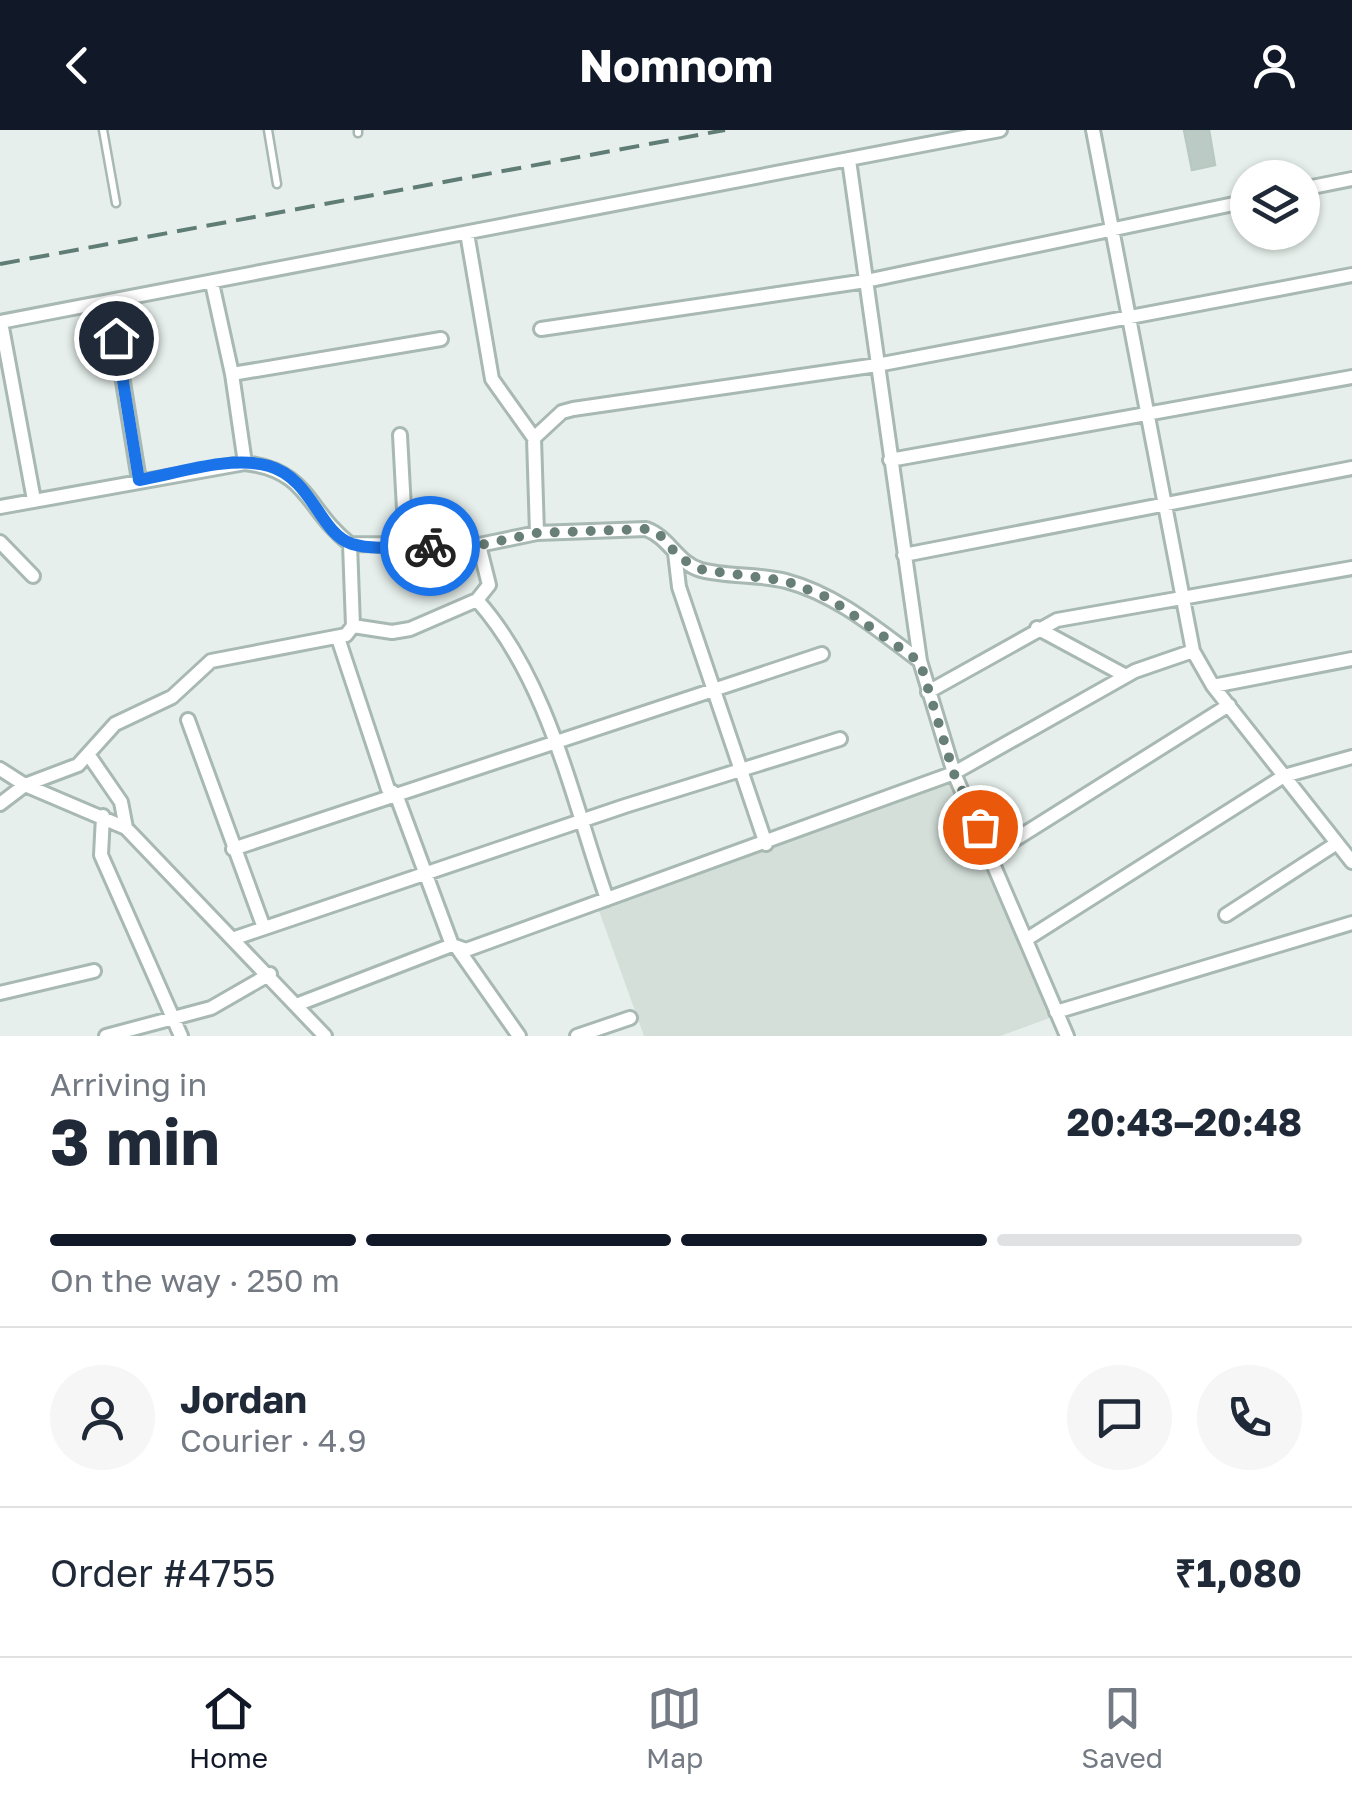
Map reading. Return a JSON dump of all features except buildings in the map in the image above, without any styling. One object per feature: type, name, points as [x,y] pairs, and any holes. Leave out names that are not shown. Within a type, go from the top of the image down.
[{"type":"street","points":[[34,500],[0,322],[1000,130]]},
{"type":"street","points":[[1093,130],[1193,651],[1213,686],[1352,862]]},
{"type":"street","points":[[849,160],[920,662],[954,774],[992,854],[1067,1036]]},
{"type":"street","points":[[1320,185],[1352,179]]},
{"type":"street","points":[[541,329],[866,281],[1230,205]]},
{"type":"street","points":[[467,233],[492,379],[534,438],[537,533]]},
{"type":"street","points":[[534,438],[552,420],[573,409],[877,365],[1352,275]]},
{"type":"street","points":[[212,283],[232,374],[244,462]]},
{"type":"street","points":[[110,302],[139,480]]},
{"type":"street","points":[[232,374],[441,338]]},
{"type":"street","points":[[890,460],[1352,376]]},
{"type":"street","points":[[400,436],[406,546]]},
{"type":"street","points":[[0,507],[244,462],[288,474],[305,488],[335,532],[350,544],[480,545],[537,533],[646,529],[659,534],[703,570],[786,581],[829,598],[920,662]]},
{"type":"street","points":[[904,555],[1352,468]]},
{"type":"street","points":[[0,542],[33,576]]},
{"type":"street","points":[[350,544],[353,626]]},
{"type":"street","points":[[0,804],[24,785],[90,756],[115,724],[172,697],[211,661],[338,638],[353,626],[400,632],[477,600],[489,586],[480,545]]},
{"type":"street","points":[[675,550],[679,588],[766,844]]},
{"type":"street","points":[[928,692],[1037,628],[1058,620],[1352,568]]},
{"type":"street","points":[[477,600],[516,650],[553,742],[607,899]]},
{"type":"street","points":[[1037,628],[1126,676]]},
{"type":"street","points":[[338,638],[388,788],[396,794],[455,947],[519,1036]]},
{"type":"street","points":[[296,1004],[455,947],[473,948],[954,774],[1126,676],[1193,651]]},
{"type":"street","points":[[233,849],[822,654]]},
{"type":"street","points":[[1213,686],[1352,659]]},
{"type":"street","points":[[992,854],[1228,705]]},
{"type":"street","points":[[188,720],[264,928]]},
{"type":"street","points":[[235,938],[580,821],[840,739]]},
{"type":"street","points":[[90,756],[121,802],[126,828]]},
{"type":"street","points":[[1027,939],[1284,776],[1352,757]]},
{"type":"street","points":[[0,770],[24,785],[126,828],[270,974],[325,1036]]},
{"type":"street","points":[[103,816],[100,854],[180,1036]]},
{"type":"street","points":[[1226,915],[1337,843]]},
{"type":"street","points":[[1056,1012],[1352,923]]},
{"type":"street","points":[[0,993],[94,971]]},
{"type":"street","points":[[106,1036],[173,1020],[221,1003],[270,974]]},
{"type":"street","points":[[577,1036],[630,1018]]},
{"type":"lane","points":[[103,130],[116,203]]},
{"type":"lane","points":[[268,130],[277,184]]},
{"type":"shaded area","points":[[963,776],[1055,1016],[1000,1036],[644,1036],[598,908]]},
{"type":"railway","points":[[0,264],[725,130]]},
{"type":"way so far","points":[[430,546],[480,545],[537,533],[646,529],[668,541],[680,558],[692,566],[786,581],[829,598],[920,662],[954,774],[980,827]]},
{"type":"route","points":[[116,338],[139,480],[244,462],[268,466],[288,474],[305,488],[335,532],[350,544],[430,546]]}]
